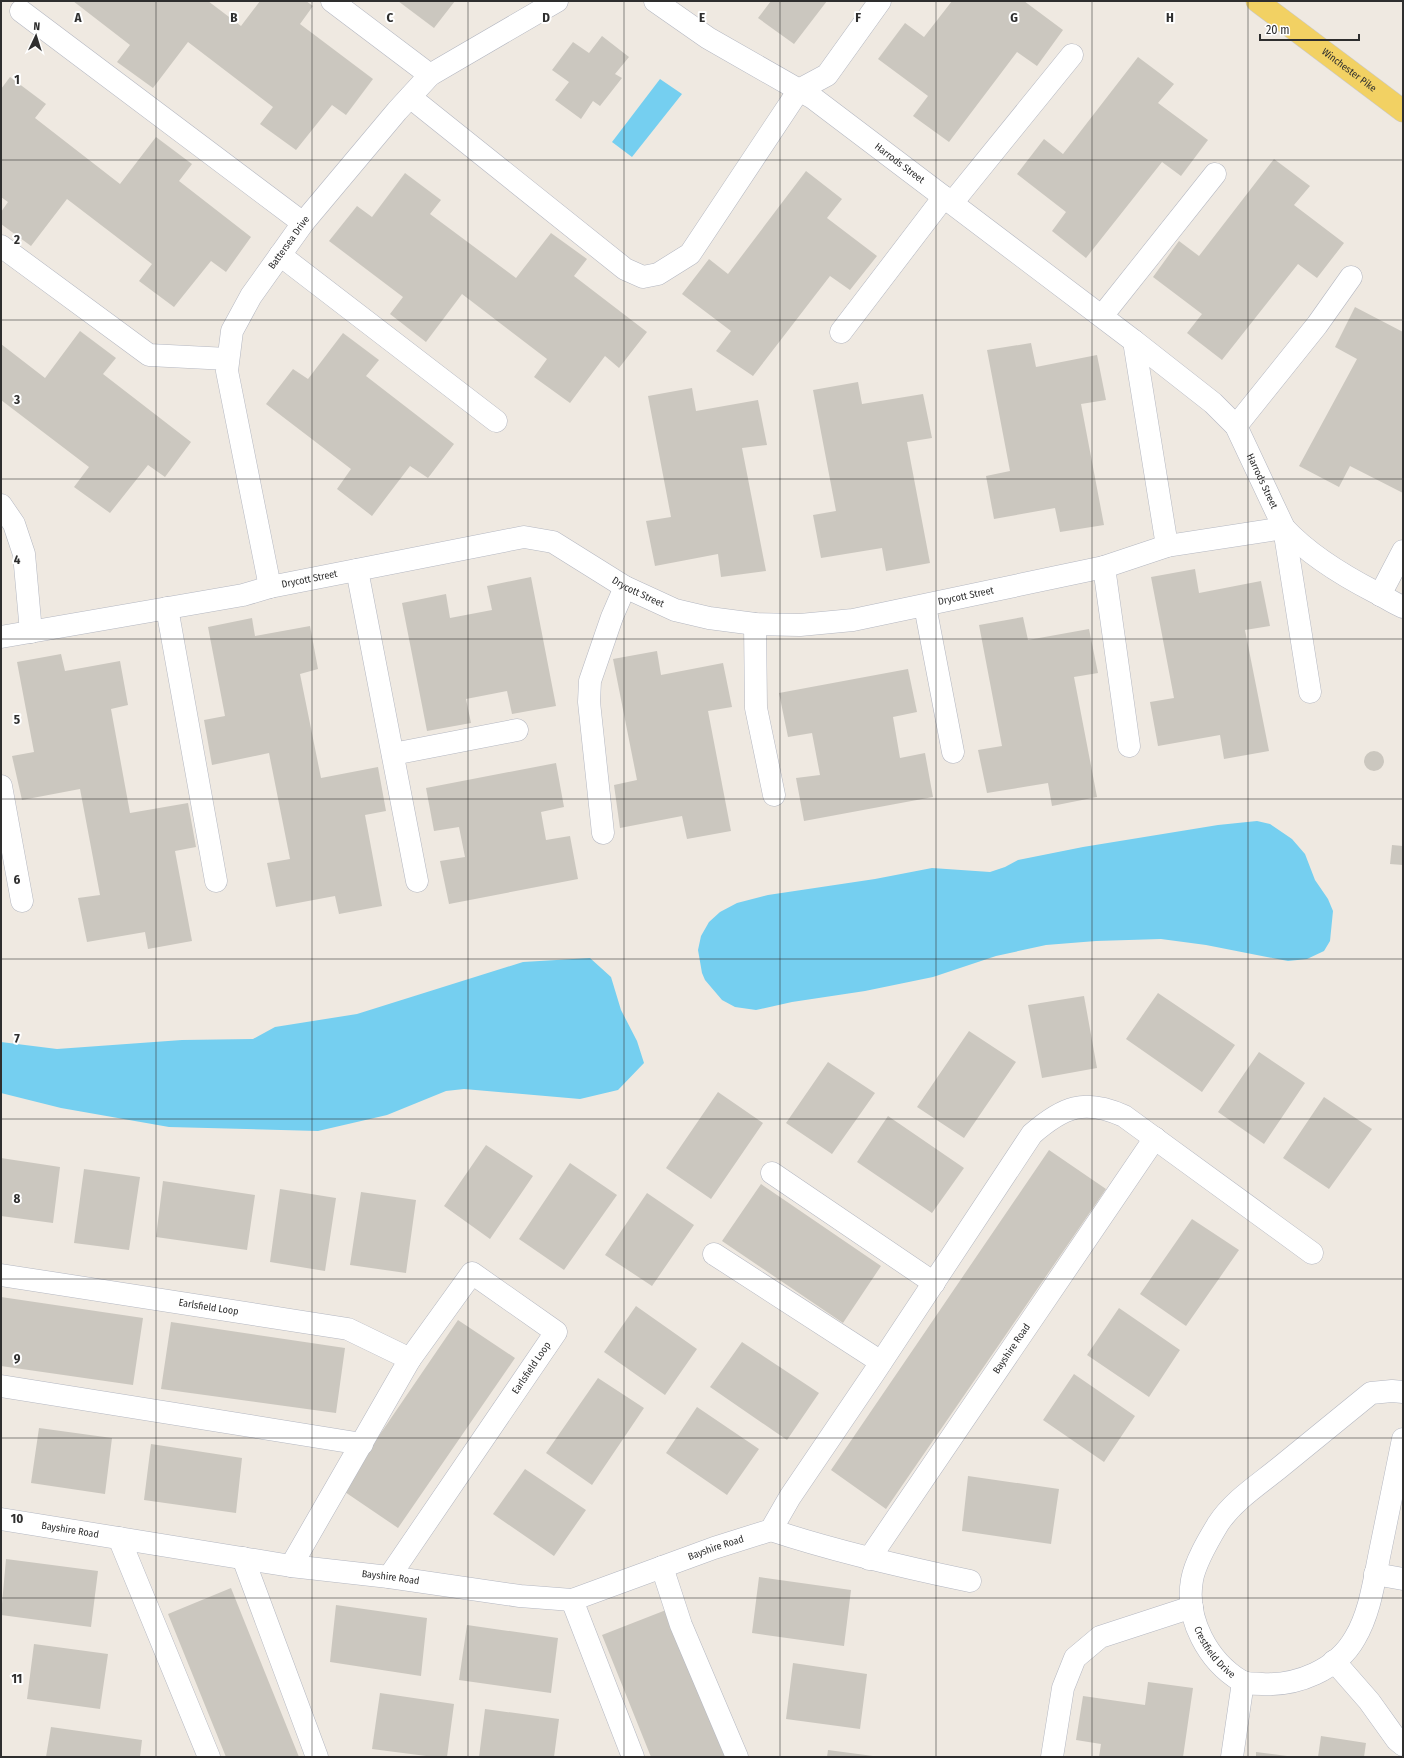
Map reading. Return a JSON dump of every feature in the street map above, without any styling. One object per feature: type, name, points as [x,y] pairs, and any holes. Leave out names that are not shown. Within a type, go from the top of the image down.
[{"type":"main road","name":"Winchester Pike","points":[[1257,1],[1403,111]]},
{"type":"street","points":[[332,1],[430,75]]},
{"type":"street","name":"Battersea Drive","points":[[270,587],[227,371],[232,331],[251,296],[303,223],[410,96],[430,75],[557,1]]},
{"type":"street","points":[[410,96],[625,269],[643,276],[658,274],[690,254],[799,90],[826,75],[880,1]]},
{"type":"street","name":"Harrods Street","points":[[665,4],[708,38],[813,98],[1102,316],[1213,403],[1236,426],[1284,528],[1296,541],[1328,564],[1403,607]]},
{"type":"street","points":[[21,11],[303,223]]},
{"type":"street","points":[[841,332],[948,200],[1072,55]]},
{"type":"street","points":[[1102,316],[1215,174]]},
{"type":"street","points":[[1,246],[149,356],[228,359]]},
{"type":"street","points":[[280,254],[496,421]]},
{"type":"street","points":[[1236,426],[1317,325],[1350,277]]},
{"type":"street","points":[[1134,341],[1167,546]]},
{"type":"street","points":[[1,505],[14,524],[24,554],[31,632]]},
{"type":"street","points":[[1284,528],[1310,692]]},
{"type":"street","name":"Drycott Street","points":[[1,637],[243,595],[270,587],[524,537],[553,542],[625,587],[674,610],[709,618],[755,624],[800,625],[853,620],[925,606],[1104,567],[1167,546],[1284,528]]},
{"type":"street","points":[[1380,595],[1403,551]]},
{"type":"street","points":[[1104,567],[1129,746]]},
{"type":"street","points":[[357,570],[417,881]]},
{"type":"street","points":[[603,833],[589,702],[590,681],[612,617],[625,587]]},
{"type":"street","points":[[925,606],[953,752]]},
{"type":"street","points":[[167,608],[216,881]]},
{"type":"street","points":[[755,624],[756,708],[774,795]]},
{"type":"street","points":[[393,754],[517,730]]},
{"type":"street","points":[[1,786],[22,901]]},
{"type":"street","points":[[970,1581],[869,1559],[813,1544],[771,1530],[790,1497],[1032,1134],[1050,1119],[1062,1112],[1074,1108],[1087,1106],[1100,1107],[1124,1116],[1312,1253]]},
{"type":"street","name":"Bayshire Road","points":[[869,1559],[1155,1138]]},
{"type":"street","points":[[772,1174],[934,1283]]},
{"type":"street","points":[[714,1254],[881,1362]]},
{"type":"street","name":"Earlsfield Loop","points":[[291,1566],[410,1359],[472,1272],[556,1332],[389,1576]]},
{"type":"street","name":"Earlsfield Loop","points":[[1,1275],[348,1329],[410,1359]]},
{"type":"street","points":[[1,1386],[362,1444]]},
{"type":"street","name":"Crestfield Drive","points":[[1403,1392],[1392,1391],[1371,1393],[1240,1499],[1219,1523],[1203,1552],[1192,1579],[1192,1607],[1198,1631],[1207,1648],[1222,1665],[1242,1682],[1273,1685],[1292,1682],[1307,1677],[1334,1661],[1346,1651],[1355,1639],[1363,1622],[1375,1574],[1403,1439]]},
{"type":"street","name":"Bayshire Road","points":[[1,1519],[291,1566],[389,1576],[520,1596],[572,1600],[662,1567],[771,1530]]},
{"type":"street","points":[[119,1538],[209,1757]]},
{"type":"street","points":[[244,1558],[317,1757]]},
{"type":"street","points":[[662,1567],[681,1625],[737,1757]]},
{"type":"street","points":[[1375,1574],[1403,1579]]},
{"type":"street","points":[[572,1600],[633,1757]]},
{"type":"street","points":[[1052,1757],[1063,1688],[1075,1658],[1100,1637],[1192,1607]]},
{"type":"street","points":[[1334,1661],[1369,1702],[1397,1740],[1403,1745]]},
{"type":"street","points":[[1232,1757],[1242,1682]]},
{"type":"water","points":[[660,79],[682,94],[632,157],[612,142]]},
{"type":"water","points":[[1257,821],[1270,824],[1292,839],[1305,854],[1315,880],[1328,899],[1333,911],[1330,941],[1324,951],[1307,959],[1288,961],[1206,945],[1161,939],[1096,941],[1046,945],[996,956],[933,977],[865,991],[792,1002],[756,1010],[735,1007],[722,1000],[705,980],[702,973],[698,950],[701,936],[709,922],[720,912],[737,903],[768,895],[875,879],[932,868],[990,872],[1005,867],[1018,860],[1083,847],[1218,825]]},
{"type":"water","points":[[590,958],[611,977],[621,1010],[637,1041],[644,1063],[618,1090],[580,1099],[464,1089],[446,1091],[387,1115],[318,1131],[169,1127],[61,1108],[1,1093],[1,1042],[57,1049],[182,1040],[253,1039],[275,1027],[357,1014],[523,962]]},
{"type":"building","points":[[73,1],[208,1],[241,26],[260,1],[306,1],[313,6],[300,24],[373,79],[346,115],[332,105],[296,150],[260,124],[273,107],[188,42],[153,88],[117,62],[130,45]]},
{"type":"building","points":[[398,1],[455,1],[434,28]]},
{"type":"building","points":[[771,1],[827,1],[794,44],[758,18]]},
{"type":"building","points":[[952,1],[1024,1],[1063,30],[1037,66],[1017,52],[949,142],[913,116],[928,96],[878,59],[905,23],[924,37]]},
{"type":"building","points":[[602,36],[629,57],[615,74],[622,78],[600,106],[593,101],[581,119],[555,100],[569,82],[552,70],[573,42],[589,53]]},
{"type":"building","points":[[1138,57],[1174,84],[1158,103],[1208,140],[1181,176],[1162,162],[1086,258],[1052,231],[1066,212],[1017,174],[1044,139],[1063,154]]},
{"type":"building","points":[[10,77],[46,104],[35,118],[120,184],[156,137],[192,164],[179,181],[251,237],[226,272],[211,261],[174,307],[139,281],[152,264],[67,199],[31,246],[1,224],[1,212],[8,202],[1,197],[1,89]]},
{"type":"building","points":[[1274,159],[1310,186],[1294,205],[1344,243],[1317,278],[1298,264],[1222,360],[1187,333],[1202,314],[1153,277],[1179,241],[1199,256]]},
{"type":"building","points":[[806,171],[842,199],[827,218],[877,256],[850,290],[830,276],[753,376],[716,351],[731,331],[682,294],[709,259],[728,274]]},
{"type":"building","points":[[405,173],[441,200],[430,214],[516,278],[551,233],[587,259],[574,276],[647,332],[619,368],[605,356],[570,403],[534,377],[547,359],[462,294],[426,342],[390,314],[403,297],[329,241],[357,206],[372,217]]},
{"type":"building","points":[[1355,307],[1403,332],[1403,493],[1350,466],[1339,487],[1299,466],[1357,359],[1335,347]]},
{"type":"building","points":[[80,331],[116,358],[103,374],[191,442],[165,477],[148,465],[110,513],[74,487],[89,467],[1,400],[1,344],[45,378]]},
{"type":"building","points":[[343,333],[379,360],[366,376],[454,444],[428,478],[410,466],[372,516],[337,489],[351,469],[266,404],[293,369],[308,379]]},
{"type":"building","points":[[1031,343],[1036,367],[1097,355],[1106,400],[1081,404],[1104,525],[1060,532],[1055,508],[994,519],[986,476],[1010,471],[987,350]]},
{"type":"building","points":[[858,382],[862,404],[923,394],[932,438],[907,442],[930,563],[886,571],[882,548],[821,558],[813,515],[836,511],[813,390]]},
{"type":"building","points":[[692,388],[696,411],[758,400],[767,445],[742,448],[766,571],[721,577],[718,554],[655,566],[646,521],[671,517],[648,396]]},
{"type":"building","points":[[1195,569],[1199,593],[1261,581],[1270,626],[1245,630],[1269,751],[1224,759],[1220,735],[1158,746],[1150,702],[1174,698],[1151,577]]},
{"type":"building","points":[[531,577],[556,706],[512,714],[507,691],[466,699],[471,723],[427,731],[402,603],[446,594],[450,618],[492,610],[487,586]]},
{"type":"building","points":[[1023,617],[1028,640],[1089,629],[1098,673],[1074,677],[1097,797],[1052,806],[1048,783],[987,793],[978,750],[1002,746],[979,625]]},
{"type":"building","points":[[252,618],[255,636],[310,626],[318,669],[300,674],[321,778],[378,767],[386,811],[365,815],[382,906],[339,914],[335,896],[276,907],[267,863],[290,859],[269,753],[212,765],[204,720],[225,716],[208,627]]},
{"type":"building","points":[[657,651],[661,675],[723,663],[732,707],[708,711],[731,831],[687,839],[682,816],[620,828],[614,785],[637,780],[613,659]]},
{"type":"building","points":[[61,654],[65,671],[120,661],[128,705],[111,709],[130,813],[188,803],[196,847],[175,851],[192,941],[148,949],[145,932],[87,942],[78,898],[100,895],[80,789],[22,800],[12,756],[34,752],[17,662]]},
{"type":"building","points":[[908,669],[917,712],[893,717],[900,758],[925,753],[933,797],[804,821],[796,778],[820,775],[812,733],[788,737],[779,693]]},
{"type":"building","points":[[1374,751],[1381,754],[1384,761],[1381,768],[1374,771],[1367,768],[1364,761],[1367,754]]},
{"type":"building","points":[[556,763],[564,807],[541,812],[546,840],[570,836],[578,879],[449,904],[440,861],[465,857],[459,827],[434,831],[426,788]]},
{"type":"building","points":[[1392,845],[1403,846],[1403,865],[1390,864]]},
{"type":"building","points":[[1158,993],[1235,1045],[1202,1092],[1126,1039]]},
{"type":"building","points":[[1084,996],[1097,1068],[1042,1078],[1028,1005]]},
{"type":"building","points":[[969,1031],[1016,1062],[964,1138],[917,1107]]},
{"type":"building","points":[[1259,1052],[1305,1083],[1264,1144],[1218,1112]]},
{"type":"building","points":[[828,1062],[875,1093],[832,1154],[786,1123]]},
{"type":"building","points":[[718,1092],[763,1123],[711,1199],[666,1168]]},
{"type":"building","points":[[1324,1097],[1372,1129],[1329,1189],[1283,1158]]},
{"type":"building","points":[[888,1116],[964,1168],[932,1213],[857,1162]]},
{"type":"building","points":[[486,1145],[533,1176],[490,1239],[444,1206]]},
{"type":"building","points":[[1049,1150],[1106,1189],[886,1509],[831,1470]]},
{"type":"building","points":[[1,1158],[60,1167],[53,1223],[1,1216]]},
{"type":"building","points":[[570,1163],[617,1195],[564,1270],[519,1239]]},
{"type":"building","points":[[84,1169],[140,1177],[129,1250],[74,1243]]},
{"type":"building","points":[[163,1181],[255,1195],[247,1250],[156,1237]]},
{"type":"building","points":[[761,1184],[881,1266],[843,1323],[722,1241]]},
{"type":"building","points":[[280,1189],[336,1198],[325,1271],[270,1262]]},
{"type":"building","points":[[361,1192],[416,1200],[406,1273],[350,1265]]},
{"type":"building","points":[[647,1193],[694,1225],[652,1286],[605,1255]]},
{"type":"building","points":[[1192,1219],[1239,1250],[1186,1326],[1140,1294]]},
{"type":"building","points":[[1,1297],[143,1318],[133,1385],[1,1366]]},
{"type":"building","points":[[636,1306],[697,1349],[665,1395],[604,1352]]},
{"type":"building","points":[[1119,1308],[1180,1350],[1149,1397],[1087,1355]]},
{"type":"building","points":[[458,1320],[515,1358],[398,1528],[342,1490]]},
{"type":"building","points":[[171,1322],[345,1348],[336,1413],[161,1389]]},
{"type":"building","points":[[742,1342],[819,1393],[787,1440],[710,1387]]},
{"type":"building","points":[[1074,1374],[1135,1416],[1104,1462],[1043,1420]]},
{"type":"building","points":[[598,1378],[644,1408],[592,1485],[546,1453]]},
{"type":"building","points":[[697,1407],[759,1449],[727,1495],[666,1453]]},
{"type":"building","points":[[39,1428],[112,1438],[105,1494],[31,1483]]},
{"type":"building","points":[[151,1444],[242,1458],[236,1513],[144,1500]]},
{"type":"building","points":[[525,1469],[586,1510],[554,1556],[493,1514]]},
{"type":"building","points":[[968,1476],[1059,1489],[1051,1544],[962,1531]]},
{"type":"building","points":[[6,1559],[98,1571],[91,1627],[1,1615]]},
{"type":"building","points":[[759,1577],[851,1590],[844,1646],[752,1633]]},
{"type":"building","points":[[231,1588],[299,1757],[226,1757],[168,1614]]},
{"type":"building","points":[[336,1605],[427,1618],[421,1676],[330,1662]]},
{"type":"building","points":[[666,1610],[725,1757],[651,1757],[602,1635]]},
{"type":"building","points":[[467,1625],[558,1638],[551,1693],[459,1680]]},
{"type":"building","points":[[34,1644],[108,1654],[100,1709],[27,1699]]},
{"type":"building","points":[[793,1663],[867,1674],[860,1729],[786,1719]]},
{"type":"building","points":[[1148,1682],[1193,1688],[1183,1757],[1099,1757],[1101,1744],[1076,1740],[1083,1696],[1145,1705]]},
{"type":"building","points":[[380,1693],[454,1704],[447,1757],[434,1757],[372,1749]]},
{"type":"building","points":[[485,1709],[559,1719],[554,1757],[479,1757]]},
{"type":"building","points":[[51,1727],[142,1740],[140,1757],[46,1757]]},
{"type":"building","points":[[1321,1736],[1366,1743],[1364,1757],[1318,1757]]},
{"type":"building","points":[[828,1750],[873,1756],[873,1757],[827,1757]]},
{"type":"building","points":[[1256,1752],[1287,1756],[1287,1757],[1256,1757]]}]
